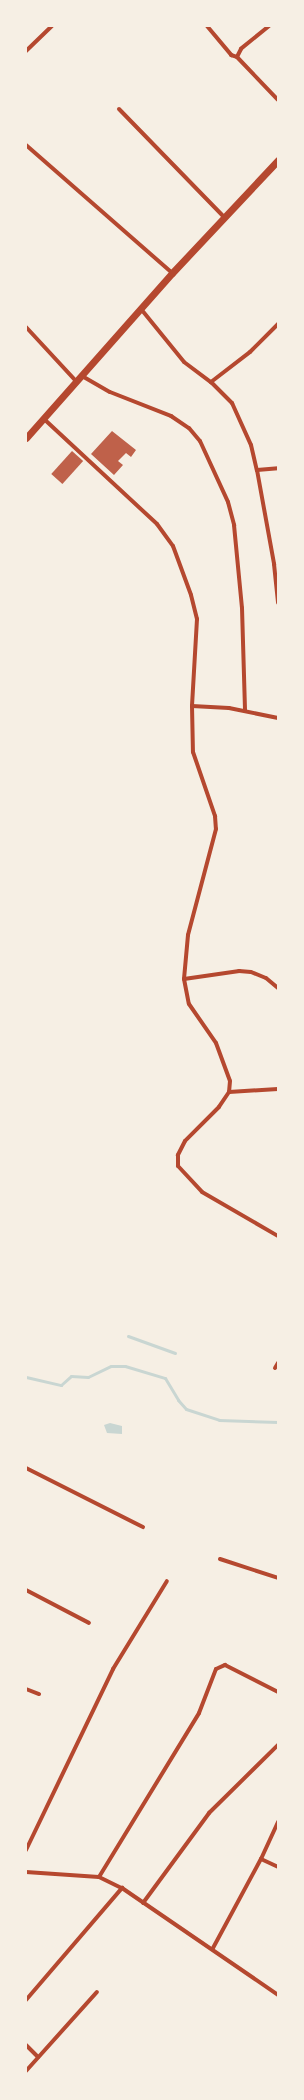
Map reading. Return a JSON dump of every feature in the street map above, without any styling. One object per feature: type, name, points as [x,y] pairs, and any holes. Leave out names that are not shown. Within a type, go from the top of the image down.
[{"type":"main road","points":[[26,438],[172,273],[278,160]]},
{"type":"street","points":[[26,51],[52,26]]},
{"type":"street","points":[[207,26],[232,55],[237,57],[278,100]]},
{"type":"street","points":[[237,57],[241,49],[269,26]]},
{"type":"street","points":[[120,109],[224,217]]},
{"type":"street","points":[[26,145],[172,273]]},
{"type":"street","points":[[141,309],[184,362],[211,382],[232,403],[251,445],[257,470],[274,564],[278,602]]},
{"type":"street","points":[[211,382],[250,352],[278,324]]},
{"type":"street","points":[[26,327],[76,382]]},
{"type":"street","points":[[82,376],[110,392],[171,416],[189,428],[200,441],[228,502],[234,525],[240,584],[245,710]]},
{"type":"street","points":[[44,419],[144,511],[173,546],[192,594],[196,619],[192,706],[193,752],[215,816],[216,829],[188,935],[184,979],[189,1004],[216,1044],[226,1066],[229,1092],[219,1107],[184,1141],[178,1156],[178,1166],[202,1192],[278,1236]]},
{"type":"street","points":[[257,470],[278,468]]},
{"type":"street","points":[[192,706],[245,710],[278,718]]},
{"type":"street","points":[[184,979],[239,971],[251,972],[266,978],[278,988]]},
{"type":"street","points":[[229,1092],[278,1089]]},
{"type":"street","points":[[275,1368],[278,1363]]},
{"type":"street","points":[[26,1468],[143,1527]]},
{"type":"street","points":[[220,1559],[278,1578]]},
{"type":"street","points":[[26,1850],[113,1669],[167,1581]]},
{"type":"street","points":[[26,1590],[89,1623]]},
{"type":"street","points":[[100,1877],[200,1713],[216,1669],[225,1665],[278,1693]]},
{"type":"street","points":[[26,1689],[40,1694]]},
{"type":"street","points":[[144,1902],[208,1813],[278,1745]]},
{"type":"street","points":[[212,1948],[261,1859],[278,1822]]},
{"type":"street","points":[[261,1859],[278,1867]]},
{"type":"street","points":[[26,1872],[100,1877],[122,1888],[144,1902],[278,1995]]},
{"type":"street","points":[[26,2000],[122,1888]]},
{"type":"street","points":[[26,2071],[97,1992]]},
{"type":"street","points":[[26,2045],[38,2057]]},
{"type":"shaded area","points":[[110,1423],[122,1426],[122,1434],[107,1433],[104,1425]]},
{"type":"building","points":[[112,431],[136,450],[131,457],[126,453],[118,461],[123,465],[114,475],[91,454]]},
{"type":"building","points":[[72,451],[83,461],[62,484],[51,474]]},
{"type":"waterway","points":[[128,1336],[175,1353]]},
{"type":"waterway","points":[[26,1377],[61,1385],[71,1376],[88,1377],[111,1366],[125,1366],[165,1378],[178,1400],[186,1409],[219,1420],[278,1422]]}]
